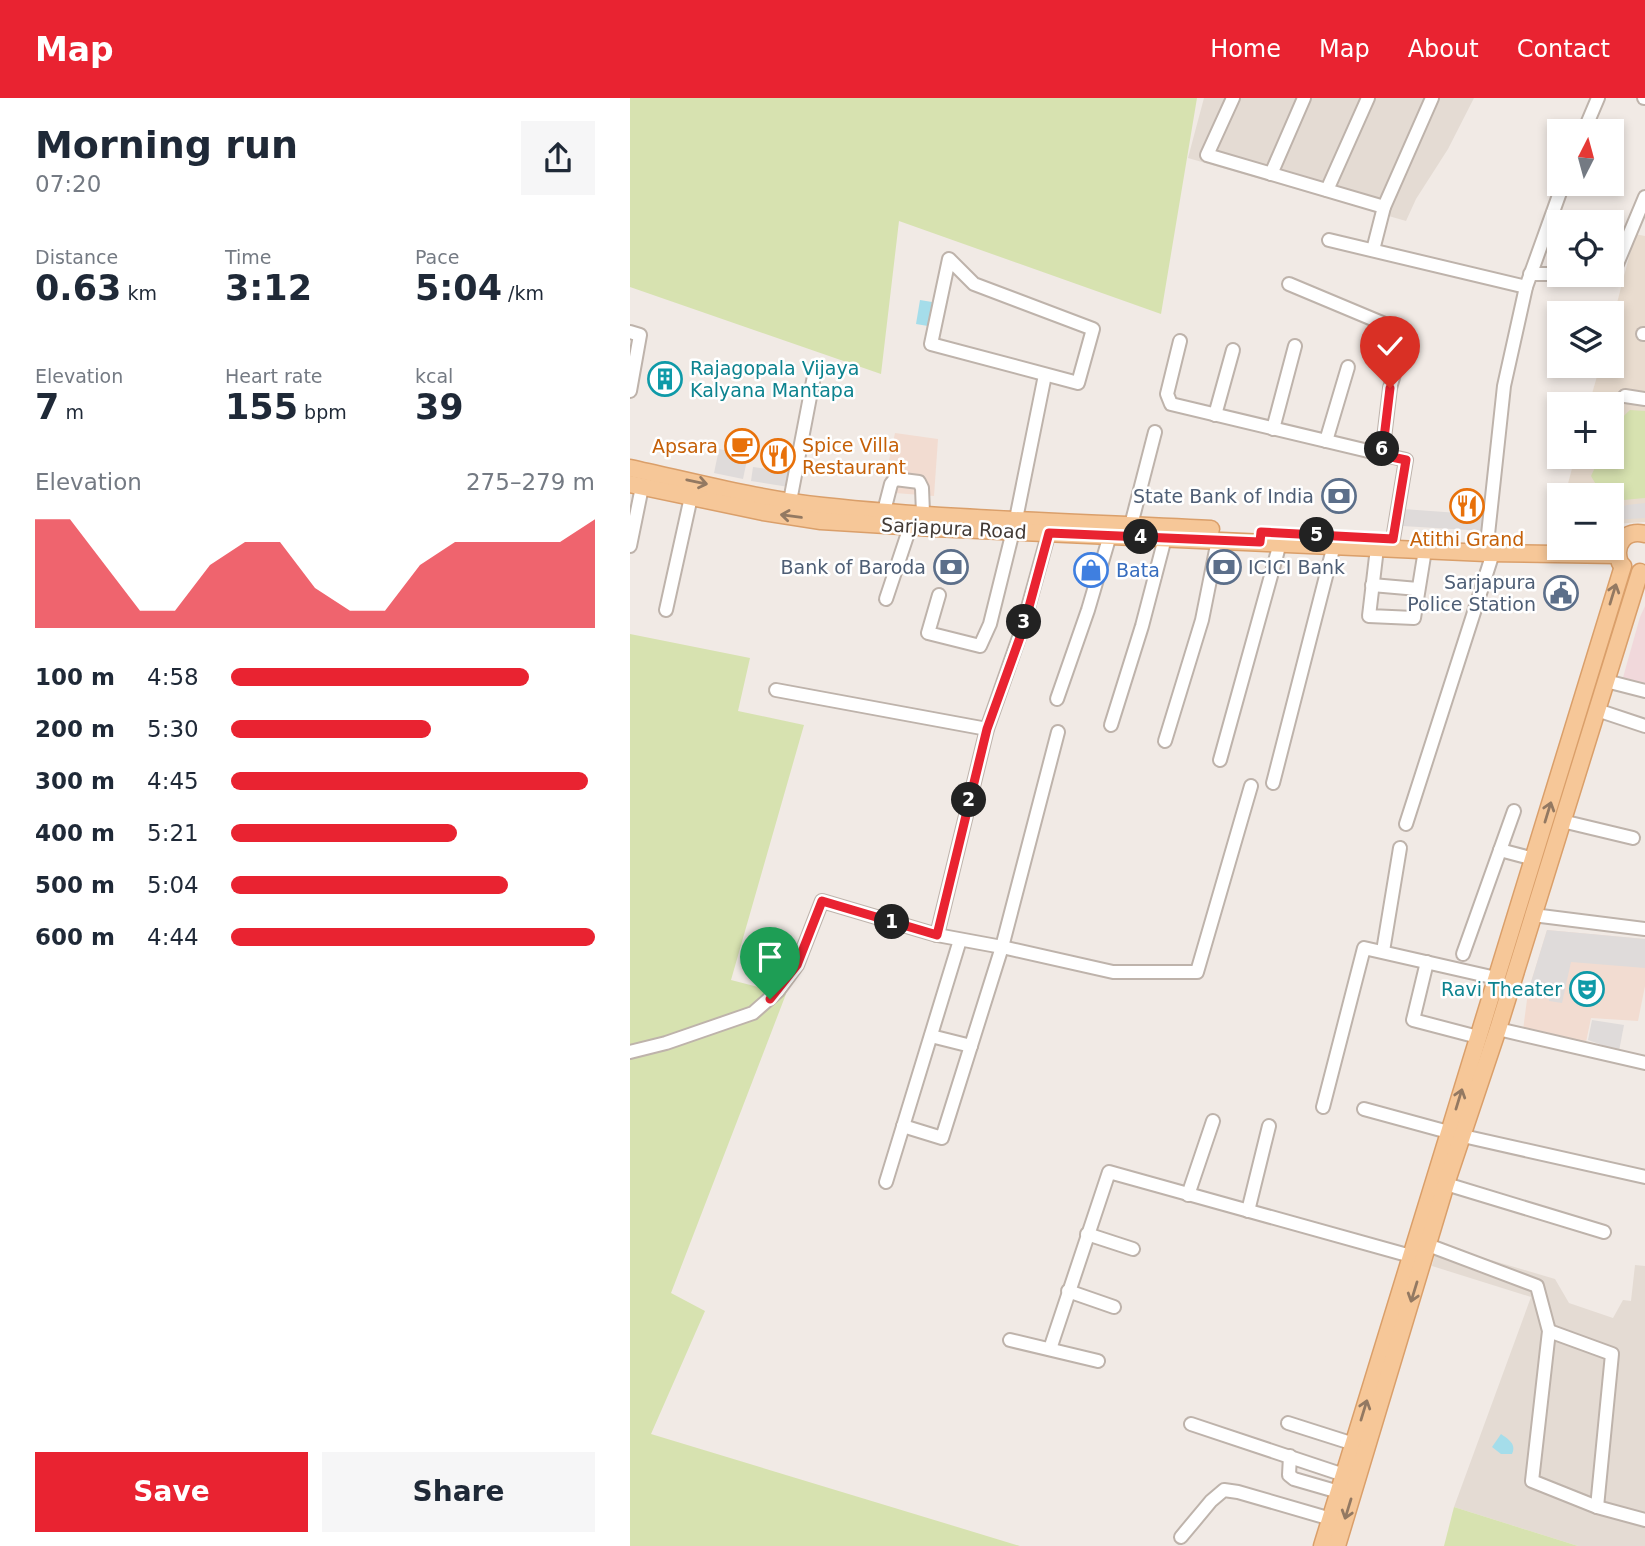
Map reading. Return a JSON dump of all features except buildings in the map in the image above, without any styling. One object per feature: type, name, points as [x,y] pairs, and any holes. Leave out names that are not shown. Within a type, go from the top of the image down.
[{"type":"main road","name":"Sarjapura Road","points":[[630,468],[790,501],[822,513],[919,523],[1015,525],[1164,538],[1218,540],[1260,537],[1280,543],[1334,545],[1371,544],[1393,539],[1489,550],[1547,545]]},
{"type":"main road","name":"Sarjapura Road","points":[[636,485],[762,513],[884,511],[919,523]]},
{"type":"main road","name":"Sarjapura Road","points":[[1046,528],[1131,524],[1425,550],[1547,551]]},
{"type":"main road","points":[[1624,542],[1628,535],[1645,534]]},
{"type":"main road","points":[[1336,1546],[1456,1134],[1498,1029],[1534,859],[1616,560]]},
{"type":"main road","points":[[1322,1546],[1354,1444],[1446,1184],[1478,1037],[1496,978],[1533,915],[1642,572],[1628,570],[1622,560]]},
{"type":"street","points":[[1233,98],[1207,155],[1384,207]]},
{"type":"street","points":[[1270,174],[1304,98]]},
{"type":"street","points":[[1327,190],[1368,98]]},
{"type":"street","points":[[1373,250],[1384,207],[1432,98]]},
{"type":"street","points":[[1589,119],[1598,98]]},
{"type":"street","points":[[1406,824],[1489,550],[1504,386],[1528,281],[1559,196]]},
{"type":"street","points":[[1624,246],[1645,197]]},
{"type":"street","points":[[1329,240],[1528,281],[1547,277]]},
{"type":"street","points":[[949,259],[974,284],[1093,329],[1078,383],[1045,375],[930,344],[949,259]]},
{"type":"street","points":[[1289,284],[1406,333],[1390,388],[1382,455]]},
{"type":"street","points":[[630,332],[640,335],[630,391]]},
{"type":"street","points":[[1180,341],[1167,394],[1168,401],[1174,406],[1406,460],[1393,539]]},
{"type":"street","points":[[1273,429],[1295,346]]},
{"type":"street","points":[[1215,415],[1233,350]]},
{"type":"street","points":[[1326,442],[1348,367]]},
{"type":"street","points":[[939,595],[928,633],[980,646],[990,624],[1015,525],[1045,375]]},
{"type":"street","points":[[790,501],[814,376]]},
{"type":"street","points":[[1625,396],[1645,399]]},
{"type":"street","points":[[1131,524],[1155,432]]},
{"type":"street","points":[[884,511],[891,484],[895,479],[919,482],[922,488],[919,523],[886,599]]},
{"type":"street","points":[[630,546],[636,485]]},
{"type":"street","points":[[666,610],[691,497]]},
{"type":"street","points":[[937,935],[987,729],[1023,629],[1046,528]]},
{"type":"street","points":[[1057,699],[1088,610],[1110,535]]},
{"type":"street","points":[[1111,725],[1142,626],[1164,538]]},
{"type":"street","points":[[1165,741],[1202,620],[1218,540]]},
{"type":"street","points":[[1220,760],[1280,543]]},
{"type":"street","points":[[1371,544],[1373,585],[1369,616],[1413,618],[1425,550]]},
{"type":"street","points":[[1273,783],[1334,545]]},
{"type":"street","points":[[1373,585],[1418,589]]},
{"type":"street","points":[[1606,681],[1645,691]]},
{"type":"street","points":[[776,690],[987,729]]},
{"type":"street","points":[[1597,710],[1645,726]]},
{"type":"street","points":[[903,1126],[942,1138],[1002,947],[1058,732]]},
{"type":"street","points":[[630,1052],[666,1044],[753,1013],[778,991],[797,965],[822,901],[937,935],[1113,972],[1197,972],[1251,786]]},
{"type":"street","points":[[1462,954],[1514,811]]},
{"type":"street","points":[[1562,821],[1633,838]]},
{"type":"street","points":[[1383,951],[1400,848]]},
{"type":"street","points":[[1500,850],[1534,859]]},
{"type":"street","points":[[1533,915],[1645,929]]},
{"type":"street","points":[[886,1182],[960,940]]},
{"type":"street","points":[[1323,1107],[1364,948],[1496,978]]},
{"type":"street","points":[[1427,962],[1413,1020],[1478,1037]]},
{"type":"street","points":[[1498,1029],[1645,1063]]},
{"type":"street","points":[[931,1036],[971,1046]]},
{"type":"street","points":[[1364,1109],[1456,1134],[1645,1177]]},
{"type":"street","points":[[1188,1195],[1213,1121]]},
{"type":"street","points":[[1248,1211],[1269,1126]]},
{"type":"street","points":[[1050,1349],[1110,1172],[1188,1195],[1537,1286],[1549,1331],[1532,1481],[1597,1507],[1645,1520]]},
{"type":"street","points":[[1446,1184],[1604,1232]]},
{"type":"street","points":[[1087,1234],[1133,1249]]},
{"type":"street","points":[[1068,1291],[1114,1307]]},
{"type":"street","points":[[1549,1331],[1612,1354],[1597,1507]]},
{"type":"street","points":[[1010,1340],[1098,1361]]},
{"type":"street","points":[[1288,1423],[1354,1444]]},
{"type":"street","points":[[1191,1424],[1344,1475]]},
{"type":"street","points":[[1290,1456],[1289,1475],[1294,1479],[1339,1492]]},
{"type":"street","points":[[1181,1537],[1211,1501],[1224,1490],[1331,1519]]},
{"type":"shaded area","points":[[1204,98],[1474,98],[1406,221],[1188,158]]},
{"type":"shaded area","points":[[1635,234],[1645,236],[1645,522],[1624,523],[1624,483],[1568,483],[1572,469],[1624,469],[1624,392],[1592,392],[1597,378],[1624,378],[1624,301],[1617,301],[1621,287],[1624,287],[1624,276]]},
{"type":"shaded area","points":[[895,433],[938,439],[934,496],[882,492]]},
{"type":"shaded area","points":[[719,449],[748,455],[743,479],[714,473]]},
{"type":"shaded area","points":[[753,467],[797,473],[795,488],[751,481]]},
{"type":"shaded area","points":[[1645,503],[1645,518],[1624,519],[1624,506]]},
{"type":"shaded area","points":[[1403,509],[1486,515],[1485,531],[1402,526]]},
{"type":"shaded area","points":[[1645,606],[1645,687],[1622,681]]},
{"type":"shaded area","name":"Ravi Theater","points":[[1547,930],[1645,939],[1645,986],[1638,1021],[1591,1018],[1586,1042],[1523,1030],[1528,992]]},
{"type":"shaded area","points":[[1547,930],[1645,939],[1645,968],[1571,962],[1562,1003],[1549,1001],[1549,996],[1528,992]]},
{"type":"shaded area","points":[[1592,1020],[1624,1025],[1619,1051],[1588,1040]]},
{"type":"shaded area","points":[[1437,1244],[1555,1279],[1569,1303],[1613,1318],[1623,1300],[1631,1301],[1635,1265],[1645,1266],[1645,1546],[1578,1546],[1454,1507],[1531,1297],[1432,1266]]},
{"type":"green space","points":[[630,98],[1197,98],[1161,314],[899,221],[881,374],[630,287]]},
{"type":"green space","points":[[1630,410],[1645,411],[1645,498],[1624,500],[1624,483],[1595,483],[1591,476],[1594,469],[1624,469],[1624,417]]},
{"type":"green space","points":[[630,634],[750,658],[738,711],[804,725],[731,980],[786,994],[671,1293],[705,1311],[651,1434],[1020,1546],[630,1546]]},
{"type":"green space","points":[[1454,1507],[1578,1546],[1444,1546]]},
{"type":"water","points":[[920,300],[932,302],[928,326],[916,324]]},
{"type":"water","points":[[1501,1434],[1513,1445],[1512,1454],[1501,1454],[1492,1447]]},
{"type":"place","name":"Rajagopala Vijaya Kalyana Mantapa","points":[[665,379]]},
{"type":"place","name":"Apsara","points":[[742,446]]},
{"type":"place","name":"Spice Villa Restaurant","points":[[778,456]]},
{"type":"place","name":"State Bank of India","points":[[1339,496]]},
{"type":"place","name":"Atithi Grand","points":[[1467,506]]},
{"type":"place","name":"Bank of Baroda","points":[[951,567]]},
{"type":"place","name":"ICICI Bank","points":[[1224,567]]},
{"type":"place","name":"Bata","points":[[1091,570]]},
{"type":"place","name":"Sarjapura Police Station","points":[[1561,593]]},
{"type":"place","name":"Ravi Theater","points":[[1587,989]]},
{"type":"route","points":[[770,999],[797,965],[822,901],[937,935],[987,729],[1023,629],[1049,533],[1260,542],[1261,532],[1393,539],[1406,460],[1382,455],[1390,388]]}]
